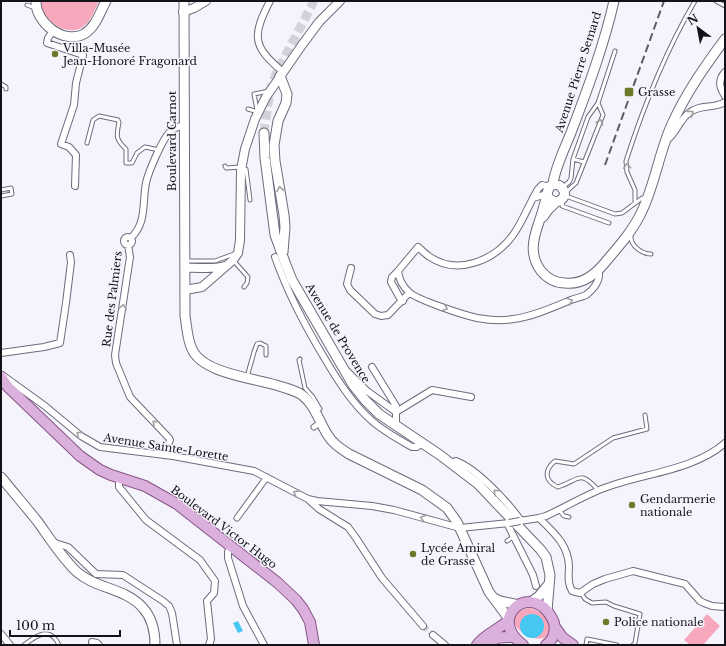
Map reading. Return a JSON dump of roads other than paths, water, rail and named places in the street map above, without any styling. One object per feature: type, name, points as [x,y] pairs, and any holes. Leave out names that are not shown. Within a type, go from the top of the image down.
[{"type":"main road","points":[[33,5],[39,17],[53,31],[67,36],[75,36],[82,35],[94,25],[106,1]]},
{"type":"main road","name":"Boulevard Carnot","points":[[184,1],[185,286],[186,316],[192,350],[196,356],[208,366],[300,394],[305,398],[314,412],[317,425],[340,448],[349,454],[422,490],[447,508],[460,528],[489,592],[509,620]]},
{"type":"main road","name":"Avenue Pierre Semard","points":[[614,1],[597,61],[555,172],[557,192],[540,221],[534,239],[533,253],[537,265],[544,274],[557,282],[569,284],[586,279],[598,270],[631,231],[647,198],[671,126],[687,94],[725,39]]},
{"type":"main road","name":"Avenue de Provence","points":[[279,256],[285,232],[274,145],[278,121],[286,103],[287,94],[282,74]]},
{"type":"main road","name":"Avenue de Provence","points":[[264,133],[265,158],[279,256],[353,385],[379,414],[452,463],[478,484],[546,557],[550,574],[548,585]]},
{"type":"main road","points":[[269,187],[276,209],[279,229],[280,231],[285,232]]},
{"type":"main road","name":"Boulevard Victor Hugo","points":[[1,376],[8,387],[80,456],[100,470],[145,486],[162,494],[177,504],[281,586],[303,609],[310,622],[314,645]]},
{"type":"main road","points":[[1,477],[78,573],[88,580],[125,594],[136,601],[144,609],[150,619],[155,645]]},
{"type":"main road","points":[[494,597],[500,601],[519,605],[531,602],[539,596],[548,585]]},
{"type":"main road","points":[[547,611],[548,585]]},
{"type":"main road","points":[[531,602],[540,605],[547,611],[562,637],[573,645]]},
{"type":"main road","points":[[519,605],[511,612],[509,620],[510,631],[523,645]]},
{"type":"main road","points":[[477,645],[486,636],[499,629],[509,620]]},
{"type":"main road","points":[[549,645],[554,636],[555,627]]},
{"type":"main road","points":[[486,645],[491,640],[501,636],[514,637]]},
{"type":"street","points":[[187,1],[204,2]]},
{"type":"street","points":[[270,1],[263,15],[257,35],[258,42],[270,61],[282,74]]},
{"type":"street","points":[[185,286],[198,289],[235,257],[240,248],[241,168],[250,130],[258,112],[271,91],[319,22],[337,3],[346,1]]},
{"type":"street","points":[[184,12],[204,2]]},
{"type":"street","points":[[53,31],[47,43],[82,55],[76,83],[74,105],[61,144],[69,147],[76,154],[75,186]]},
{"type":"street","points":[[725,72],[721,77],[720,83],[725,96]]},
{"type":"street","points":[[667,140],[672,136],[688,113],[696,109],[725,102]]},
{"type":"street","name":"Rue des Palmiers","points":[[164,455],[170,440],[132,401],[123,382],[116,363],[115,355],[130,258],[128,245],[132,242],[131,238],[138,231],[142,222],[146,180],[159,150],[170,131],[185,125]]},
{"type":"street","points":[[402,300],[391,282],[392,277],[418,247],[430,257],[448,264],[460,265],[480,262],[497,252],[514,235],[533,198],[541,186],[545,185],[557,192]]},
{"type":"street","points":[[533,198],[557,192]]},
{"type":"street","points":[[1,353],[44,347],[60,343],[71,262],[70,255]]},
{"type":"street","points":[[279,256],[293,302],[310,334],[347,394],[363,413],[381,429],[412,447],[417,447],[422,443]]},
{"type":"street","points":[[185,264],[219,268],[226,266]]},
{"type":"street","points":[[205,266],[207,277],[205,284]]},
{"type":"street","points":[[351,268],[347,284],[350,290],[375,314],[381,316],[388,315],[409,293]]},
{"type":"street","points":[[398,271],[400,280],[409,293],[424,300],[477,318],[493,320],[514,319],[538,312],[586,294],[599,281],[600,275],[598,270]]},
{"type":"street","points":[[341,364],[368,391],[396,412]]},
{"type":"street","points":[[372,367],[396,406],[396,426]]},
{"type":"street","name":"Avenue Sainte-Lorette","points":[[1,376],[45,406],[81,436],[100,447],[164,455],[254,472],[317,502],[372,506],[394,510],[460,528]]},
{"type":"street","points":[[396,412],[432,390],[471,397]]},
{"type":"street","points":[[460,528],[539,518],[559,510],[598,490],[685,464],[705,456],[725,443]]},
{"type":"street","points":[[452,463],[456,461],[463,464],[480,477],[506,502],[521,521]]},
{"type":"street","points":[[236,518],[267,477]]},
{"type":"street","points":[[120,478],[119,487],[146,520],[200,560],[215,580],[214,593],[207,601],[211,639],[210,645]]},
{"type":"street","points":[[308,499],[319,510],[348,527],[382,578],[423,626]]},
{"type":"street","points":[[539,518],[560,540],[567,551],[570,587],[572,591],[580,592],[605,579],[633,571],[685,584],[700,601],[712,606],[725,607]]},
{"type":"street","points":[[507,523],[533,575],[536,586]]},
{"type":"street","points":[[52,542],[68,547],[96,574],[123,575],[163,601],[169,606],[172,612],[177,645]]},
{"type":"street","points":[[231,546],[228,552],[228,558],[243,606],[264,645]]},
{"type":"street","points":[[1,634],[10,645]]},
{"type":"street","points":[[433,635],[445,645]]},
{"type":"street","points":[[91,644],[97,643],[99,645]]},
{"type":"lane","points":[[635,203],[635,190],[627,172],[626,161],[652,85],[673,41],[695,1]]},
{"type":"lane","points":[[716,1],[724,5]]},
{"type":"lane","points":[[557,192],[569,182],[571,178],[573,159],[588,117],[598,103],[615,52]]},
{"type":"lane","points":[[1,84],[6,87],[6,89]]},
{"type":"lane","points":[[258,112],[254,94],[271,91]]},
{"type":"lane","points":[[557,192],[572,188],[576,183],[603,115],[598,103]]},
{"type":"lane","points":[[248,109],[258,112]]},
{"type":"lane","points":[[87,143],[93,120],[99,116],[118,120],[120,123],[117,135],[119,143],[126,149],[126,163],[132,163],[137,153],[145,147],[159,150]]},
{"type":"lane","points":[[573,159],[584,162]]},
{"type":"lane","points":[[225,166],[226,168],[246,169],[250,200]]},
{"type":"lane","points":[[1,190],[11,188],[12,194],[1,196]]},
{"type":"lane","points":[[557,192],[615,214],[622,213],[642,198],[647,198]]},
{"type":"lane","points":[[557,192],[562,206],[609,223]]},
{"type":"lane","points":[[631,231],[630,240],[632,244],[638,249],[651,254]]},
{"type":"lane","points":[[205,266],[215,261],[235,257],[248,277],[247,283],[244,287]]},
{"type":"lane","points":[[246,377],[257,344],[260,343],[266,346],[266,355]]},
{"type":"lane","points":[[300,359],[305,388],[313,397],[320,409],[314,412]]},
{"type":"lane","points":[[598,490],[586,478],[579,478],[558,487],[551,484],[547,478],[549,466],[555,461],[574,464],[613,438],[647,429],[645,415]]},
{"type":"lane","points":[[559,510],[564,516],[569,517]]},
{"type":"lane","points":[[507,541],[513,533]]},
{"type":"lane","points":[[580,592],[585,599],[592,603],[606,602],[640,614],[635,643],[633,645]]},
{"type":"lane","points":[[24,645],[37,636],[45,633],[52,636],[59,645]]},
{"type":"lane","points":[[586,645],[587,639],[617,645]]},
{"type":"water","points":[[532,614],[537,615],[543,621],[543,631],[537,637],[532,638],[527,637],[521,631],[520,626],[521,621],[527,615]]},
{"type":"water","points":[[238,621],[243,631],[238,633],[233,623]]},
{"type":"tunnel","points":[[264,133],[270,90],[276,74],[314,1]]},
{"type":"tunnel","points":[[423,626],[433,635]]},
{"type":"railway","points":[[605,165],[664,1]]},
{"type":"place","name":"Villa-Musée Jean-Honoré Fragonard","points":[[55,54]]},
{"type":"place","name":"Grasse","points":[[629,92]]},
{"type":"place","name":"Gendarmerie nationale","points":[[632,505]]},
{"type":"place","name":"Lycée Amiral de Grasse","points":[[413,554]]},
{"type":"place","name":"Police nationale","points":[[606,622]]}]
